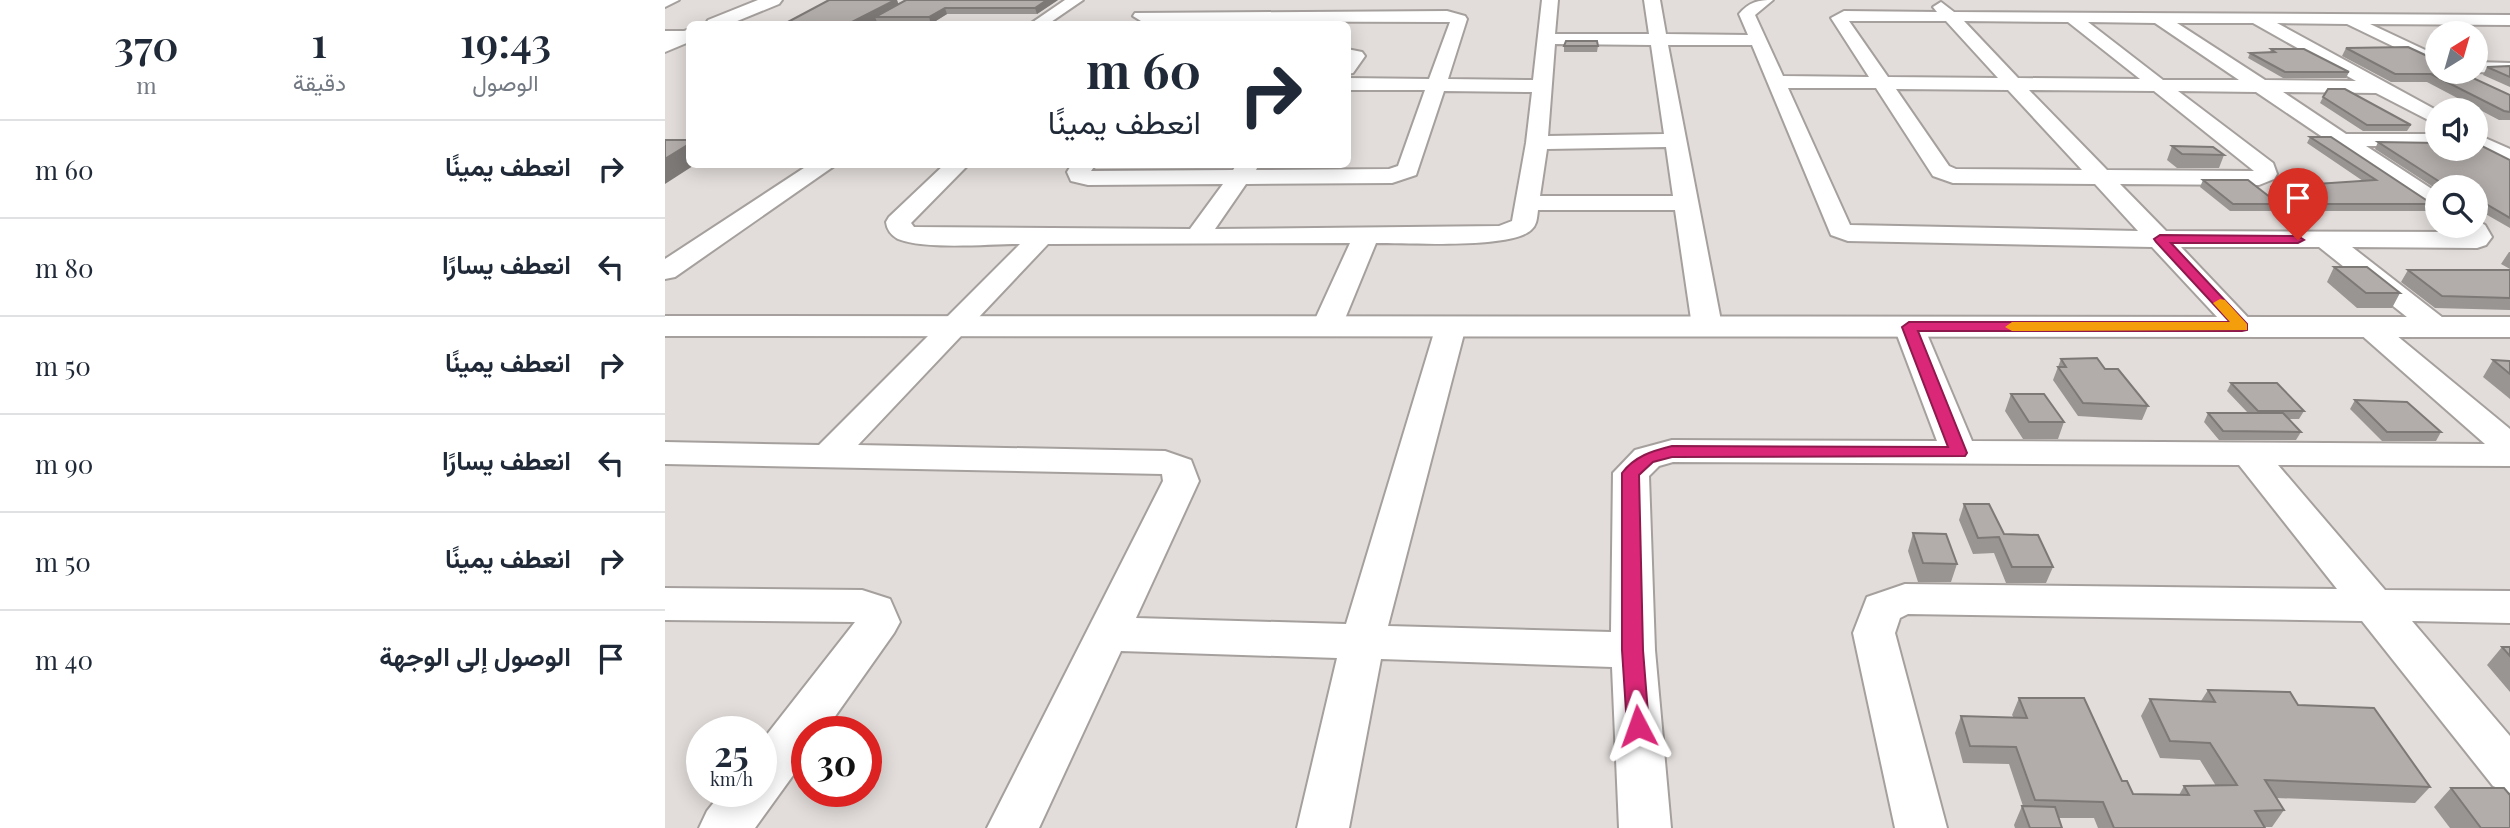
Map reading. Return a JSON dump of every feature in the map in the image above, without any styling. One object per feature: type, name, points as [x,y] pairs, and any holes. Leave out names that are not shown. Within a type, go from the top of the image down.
[{"type":"street","points":[[665,2],[671,0]]},
{"type":"street","points":[[722,21],[773,0]]},
{"type":"street","points":[[1043,21],[1075,0]]},
{"type":"street","points":[[1135,20],[1160,0]]},
{"type":"street","points":[[1344,20],[1359,0]]},
{"type":"street","points":[[954,168],[898,222],[899,228],[906,233],[922,236],[1503,234],[1521,226],[1527,203],[1537,143],[1550,0]]},
{"type":"street","points":[[1652,0],[1707,326]]},
{"type":"street","points":[[1765,0],[1747,13],[1840,230],[1860,235],[2160,239],[2478,238]]},
{"type":"street","points":[[1934,0],[2242,327]]},
{"type":"street","points":[[2131,0],[2425,195]]},
{"type":"street","points":[[2221,0],[2425,112]]},
{"type":"street","points":[[2309,0],[2425,57]]},
{"type":"street","points":[[2071,17],[2266,168],[2266,174],[2259,178],[1953,176],[1941,171],[1880,83],[1840,16],[2071,17],[2256,19],[2510,20]]},
{"type":"street","points":[[1082,168],[1078,172],[1079,176],[1088,178],[1243,171],[1392,176],[1403,173],[1408,170],[1459,19],[1135,20]]},
{"type":"street","points":[[665,36],[686,36]]},
{"type":"street","points":[[2289,37],[2383,36]]},
{"type":"street","points":[[665,46],[686,37]]},
{"type":"street","points":[[1546,39],[1757,40]]},
{"type":"street","points":[[2489,67],[2510,68]]},
{"type":"street","points":[[1777,82],[2381,87]]},
{"type":"street","points":[[1351,84],[1542,86]]},
{"type":"street","points":[[2482,84],[2489,87]]},
{"type":"street","points":[[2343,140],[2425,139]]},
{"type":"street","points":[[2488,140],[2510,139]]},
{"type":"street","points":[[1537,143],[1676,140]]},
{"type":"street","points":[[2488,146],[2510,158]]},
{"type":"street","points":[[665,271],[820,168]]},
{"type":"street","points":[[1197,237],[1243,171]]},
{"type":"street","points":[[1527,203],[1686,203]]},
{"type":"street","points":[[1327,326],[1366,236]]},
{"type":"street","points":[[829,455],[1041,237]]},
{"type":"street","points":[[2326,240],[2437,327]]},
{"type":"street","points":[[665,326],[2510,327]]},
{"type":"street","points":[[1323,828],[1363,640],[1451,326]]},
{"type":"street","points":[[1909,327],[1959,453]]},
{"type":"street","points":[[2369,327],[2510,447]]},
{"type":"street","points":[[1645,828],[1633,650],[1631,473],[1647,458],[1672,451],[2510,455]]},
{"type":"street","points":[[665,453],[1165,462],[1178,468],[1181,481],[1013,828]]},
{"type":"street","points":[[2249,454],[2510,771]]},
{"type":"street","points":[[1921,828],[1874,633],[1882,608],[1905,599],[2510,607]]},
{"type":"street","points":[[665,604],[862,606],[875,610],[879,622],[777,759]]},
{"type":"street","points":[[1107,635],[1363,640],[1633,650]]},
{"type":"street","points":[[725,828],[741,807]]},
{"type":"building","points":[[829,0],[895,0],[854,21],[790,21]]},
{"type":"building","points":[[906,0],[1047,0],[1035,8],[945,8],[929,17],[875,17]]},
{"type":"building","points":[[1566,41],[1597,41],[1598,46],[1564,46]]},
{"type":"building","points":[[2408,47],[2425,55],[2425,74],[2395,74],[2346,48]]},
{"type":"building","points":[[2271,49],[2304,49],[2349,72],[2285,72],[2250,53],[2275,52]]},
{"type":"building","points":[[2510,66],[2510,77],[2489,68]]},
{"type":"building","points":[[2451,84],[2486,84],[2510,95],[2510,112],[2488,103],[2488,98],[2478,98]]},
{"type":"building","points":[[2328,89],[2345,89],[2411,125],[2367,125],[2323,97]]},
{"type":"building","points":[[2310,137],[2331,137],[2425,199],[2425,204],[2233,204],[2203,180],[2248,180],[2271,198],[2271,187],[2376,180]]},
{"type":"building","points":[[665,140],[686,140],[686,146],[665,159]]},
{"type":"building","points":[[2378,142],[2425,143],[2425,161],[2488,161],[2488,149],[2510,160],[2510,218],[2488,205],[2488,175],[2429,175]]},
{"type":"building","points":[[2172,146],[2213,147],[2224,155],[2182,154]]},
{"type":"building","points":[[2334,267],[2367,267],[2400,293],[2366,293]]},
{"type":"building","points":[[2408,270],[2510,270],[2510,298],[2442,296]]},
{"type":"building","points":[[2097,358],[2105,369],[2118,369],[2148,406],[2083,403],[2058,367],[2066,367],[2061,359]]},
{"type":"building","points":[[2493,360],[2510,361],[2510,374]]},
{"type":"building","points":[[2231,383],[2277,383],[2304,411],[2258,411]]},
{"type":"building","points":[[2011,394],[2044,394],[2064,422],[2029,422]]},
{"type":"building","points":[[2355,400],[2407,402],[2441,432],[2387,432]]},
{"type":"building","points":[[2208,413],[2283,413],[2301,432],[2223,431]]},
{"type":"building","points":[[1964,504],[1989,504],[2004,534],[2038,535],[2053,567],[2012,567],[1999,537],[1978,538]]},
{"type":"building","points":[[1913,533],[1946,534],[1957,564],[1923,563]]},
{"type":"building","points":[[2502,647],[2510,647],[2510,656]]},
{"type":"building","points":[[2208,690],[2290,692],[2298,705],[2374,708],[2430,787],[2265,780],[2284,810],[2255,811],[2265,828],[2114,828],[2103,802],[2035,800],[2016,747],[1970,746],[1961,716],[2027,718],[2019,698],[2084,698],[2122,781],[2127,781],[2133,794],[2189,795],[2184,786],[2237,785],[2210,743],[2170,741],[2150,699],[2215,702]]},
{"type":"building","points":[[2451,788],[2504,788],[2510,795],[2510,828],[2481,828]]},
{"type":"building","points":[[2022,806],[2055,807],[2062,828],[2030,828]]},
{"type":"slow traffic","points":[[2012,327],[2242,327],[2220,303]]},
{"type":"route","points":[[1638,726],[1633,650],[1631,473],[1647,458],[1672,451],[1959,453],[1909,327],[2242,327],[2160,239],[2298,240]]}]
